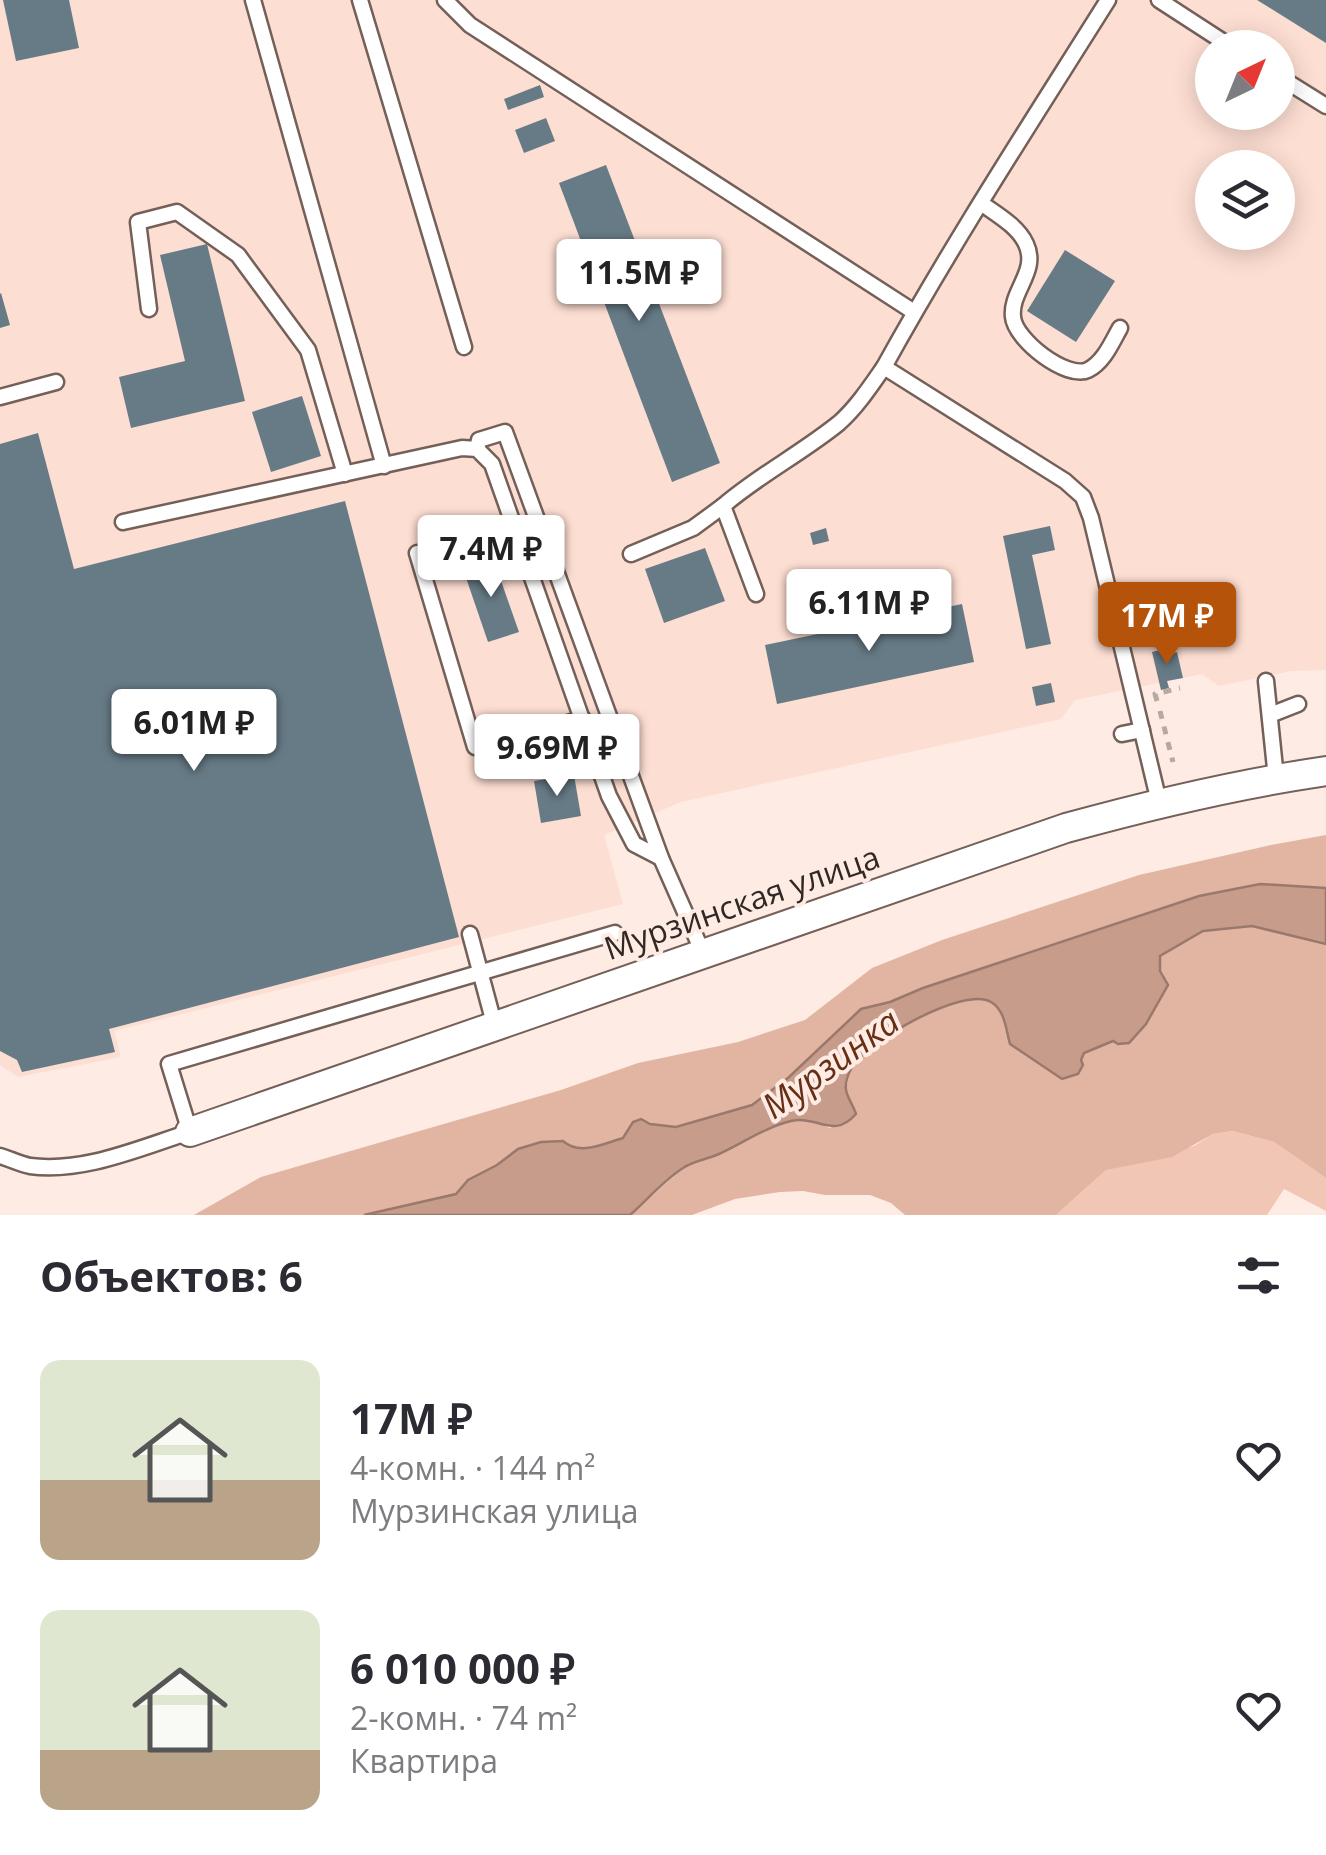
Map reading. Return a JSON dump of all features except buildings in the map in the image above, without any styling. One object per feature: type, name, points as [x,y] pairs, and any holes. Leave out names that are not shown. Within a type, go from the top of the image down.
[{"type":"street","name":"Мурзинская улица","points":[[190,1132],[1066,828],[1159,802],[1326,771]]},
{"type":"lane","points":[[253,0],[384,466]]},
{"type":"lane","points":[[360,0],[464,347]]},
{"type":"lane","points":[[445,0],[470,26],[914,312]]},
{"type":"lane","points":[[631,554],[693,528],[751,482],[842,420],[864,396],[1108,0]]},
{"type":"lane","points":[[1159,0],[1206,30]]},
{"type":"lane","points":[[1295,87],[1326,106]]},
{"type":"lane","points":[[981,202],[1009,223],[1026,243],[1030,265],[1012,313],[1026,342],[1067,371],[1083,372],[1098,364],[1120,328]]},
{"type":"lane","points":[[149,309],[138,222],[176,212],[238,255],[308,350],[345,474]]},
{"type":"lane","points":[[884,367],[1065,481],[1083,497],[1159,802]]},
{"type":"lane","points":[[0,397],[56,382]]},
{"type":"lane","points":[[476,449],[479,440],[505,432],[661,858],[704,953]]},
{"type":"lane","points":[[123,522],[462,448],[476,449],[492,464],[608,796],[634,844],[661,858]]},
{"type":"lane","points":[[723,506],[756,594]]},
{"type":"lane","points":[[417,553],[475,748],[583,720]]},
{"type":"lane","points":[[1266,681],[1276,778]]},
{"type":"lane","points":[[1270,715],[1298,704]]},
{"type":"lane","points":[[1122,734],[1142,730]]},
{"type":"lane","points":[[0,1156],[27,1166],[66,1167],[102,1160],[190,1132],[169,1064],[615,933]]},
{"type":"lane","points":[[470,934],[495,1027]]},
{"type":"path","points":[[1172,762],[1155,694],[1180,688]]},
{"type":"shaded area","points":[[0,0],[1326,0],[1326,670],[1291,671],[1219,686],[1202,674],[1168,681],[1169,688],[1161,690],[1159,683],[1114,692],[1075,700],[1061,719],[681,802],[604,835],[623,904],[114,1031],[121,1057],[18,1077],[0,1065]]},
{"type":"shaded area","points":[[1326,835],[1326,888],[1260,884],[1199,896],[861,1009],[788,1078],[752,1105],[676,1127],[633,1123],[623,1138],[591,1147],[576,1148],[562,1141],[541,1142],[518,1149],[468,1179],[456,1194],[364,1215],[194,1215],[261,1177],[561,1090],[638,1063],[738,1042],[805,1020],[872,968],[942,940],[1139,875]]},
{"type":"shaded area","points":[[1252,926],[1326,944],[1326,1178],[1274,1142],[1233,1131],[1213,1134],[1172,1157],[1106,1170],[1056,1215],[905,1215],[891,1203],[870,1195],[803,1191],[735,1199],[692,1215],[630,1215],[684,1167],[759,1134],[793,1120],[813,1121],[830,1128],[854,1109],[845,1095],[859,1058],[888,1035],[926,1015],[964,1001],[991,1002],[1002,1015],[1010,1044],[1081,1060],[1084,1053],[1113,1041],[1160,971],[1160,956],[1203,931]]},
{"type":"shaded area","points":[[1233,1131],[1274,1142],[1326,1178],[1326,1211],[1284,1189],[1267,1215],[1056,1215],[1106,1170],[1194,1146],[1213,1134]]},
{"type":"water","name":"Мурзинка","points":[[1260,884],[1326,888],[1326,944],[1252,926],[1203,931],[1160,956],[1160,971],[1168,985],[1146,1024],[1129,1043],[1113,1041],[1084,1053],[1078,1074],[1062,1079],[1010,1044],[1002,1015],[991,1002],[959,1002],[893,1032],[859,1059],[846,1084],[856,1114],[848,1122],[832,1126],[801,1120],[773,1127],[683,1168],[630,1215],[364,1215],[456,1194],[468,1180],[518,1149],[541,1142],[563,1141],[577,1148],[592,1147],[623,1138],[633,1122],[641,1119],[676,1127],[752,1105],[788,1078],[861,1009],[1199,896]]}]
